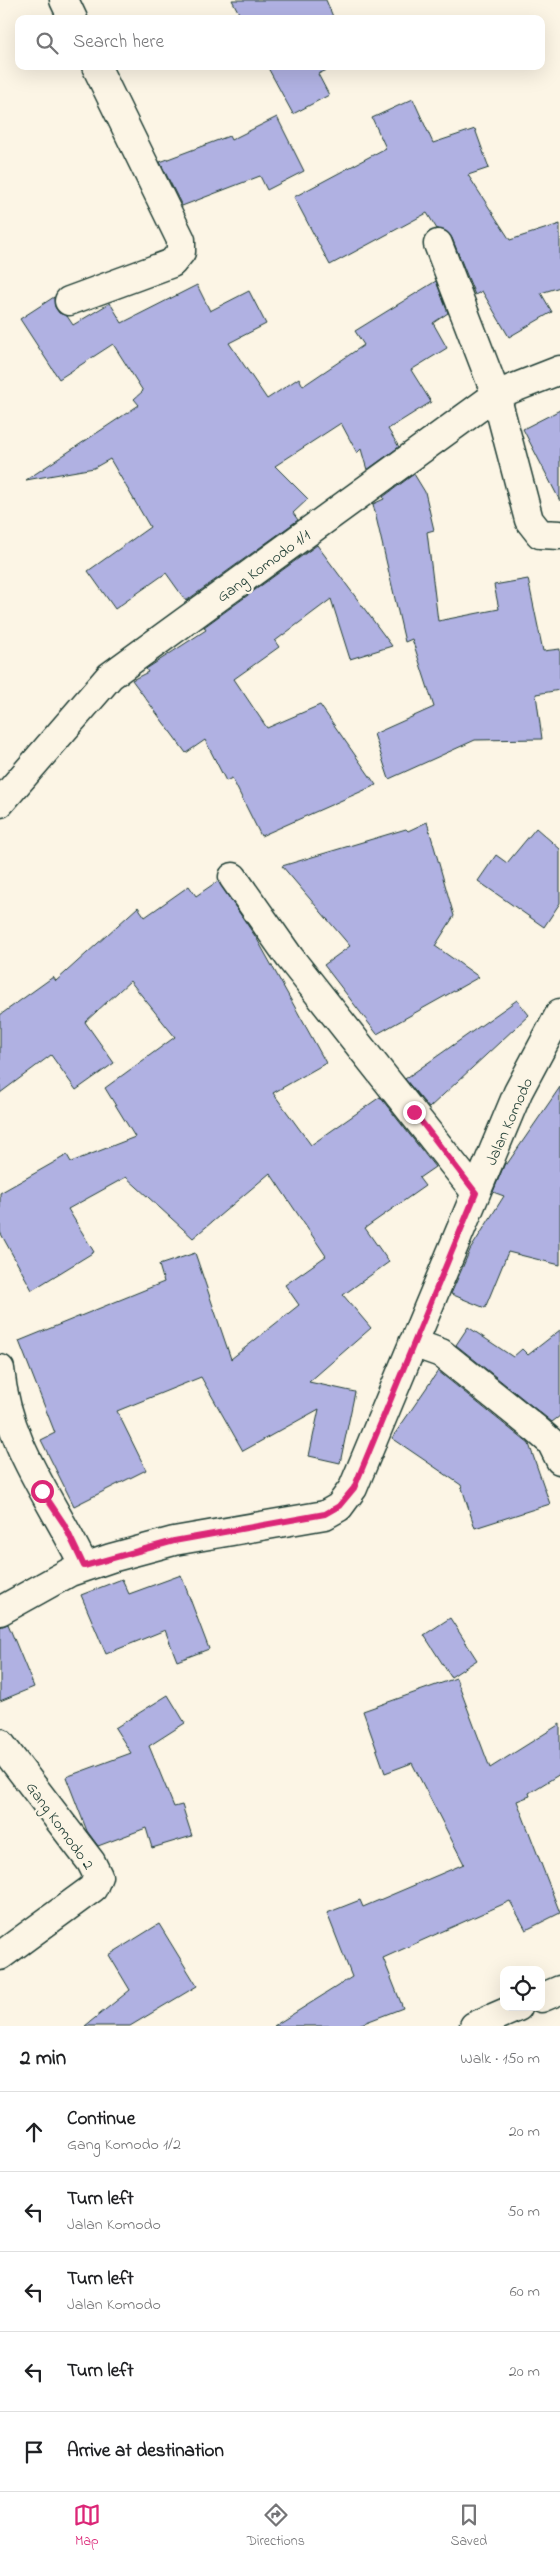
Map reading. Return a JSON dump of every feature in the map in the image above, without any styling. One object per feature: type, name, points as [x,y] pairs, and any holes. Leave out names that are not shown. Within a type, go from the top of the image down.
[{"type":"street","points":[[64,0],[71,15]]},
{"type":"street","points":[[69,301],[172,263],[181,252],[181,240],[98,70]]},
{"type":"street","points":[[438,244],[496,395],[529,520],[540,534],[560,534]]},
{"type":"street","name":"Gang Komodo 1/1","points":[[0,802],[110,676],[496,395],[560,370]]},
{"type":"street","points":[[233,877],[290,958],[476,1193]]},
{"type":"street","name":"Jalan Komodo","points":[[0,1611],[84,1566],[174,1541],[317,1516],[332,1511],[345,1501],[354,1488],[518,1092],[560,1013]]},
{"type":"street","points":[[413,1343],[440,1353],[536,1429],[551,1442],[560,1460]]},
{"type":"street","points":[[0,1368],[6,1408],[25,1460],[64,1524],[84,1566]]},
{"type":"street","name":"Gang Komodo 2","points":[[0,1743],[91,1862],[98,1876],[93,1888],[0,1956]]},
{"type":"street","points":[[545,1996],[560,1990]]},
{"type":"street","points":[[474,2026],[509,2011]]},
{"type":"building","points":[[232,0],[326,0],[332,15],[240,15]]},
{"type":"building","points":[[269,70],[327,70],[318,74],[329,95],[293,114]]},
{"type":"building","points":[[413,99],[433,143],[475,129],[489,168],[468,175],[510,240],[560,224],[560,287],[541,293],[552,312],[509,337],[482,291],[475,295],[452,238],[447,232],[437,229],[427,213],[330,265],[294,197],[386,148],[372,118]]},
{"type":"building","points":[[277,117],[304,171],[267,190],[260,176],[182,206],[160,162],[229,136],[231,140]]},
{"type":"building","points":[[436,281],[448,313],[433,323],[447,348],[411,370],[431,402],[388,429],[399,447],[367,470],[361,449],[357,453],[341,423],[275,466],[308,499],[293,513],[298,520],[186,601],[166,573],[115,609],[88,571],[150,527],[110,459],[94,468],[26,480],[139,405],[134,399],[143,391],[113,344],[59,379],[20,319],[54,297],[55,307],[59,313],[67,316],[73,325],[110,303],[122,323],[197,285],[210,311],[249,291],[266,324],[229,343],[267,399],[299,378],[303,386],[364,345],[355,331]]},
{"type":"building","points":[[560,410],[560,501],[523,429]]},
{"type":"building","points":[[414,474],[425,492],[434,530],[427,532],[438,621],[499,609],[494,585],[528,579],[543,651],[560,649],[560,690],[536,694],[542,739],[475,740],[389,779],[374,734],[434,707],[412,639],[405,642],[373,504],[384,499],[383,497]]},
{"type":"building","points":[[317,545],[392,646],[350,659],[331,599],[275,641],[279,647],[234,679],[267,728],[320,705],[376,785],[261,836],[232,778],[226,781],[205,740],[186,753],[132,680],[148,672],[146,669],[206,630],[204,627]]},
{"type":"building","points":[[427,822],[454,916],[435,946],[479,977],[377,1034],[324,965],[350,946],[282,866],[406,829],[408,831]]},
{"type":"building","points":[[536,828],[560,849],[560,903],[544,927],[478,881],[496,855],[507,863]]},
{"type":"building","points":[[218,881],[257,939],[326,1063],[273,1093],[311,1145],[380,1097],[435,1167],[419,1178],[425,1186],[365,1228],[389,1262],[343,1295],[371,1328],[309,1382],[355,1392],[340,1463],[309,1456],[319,1409],[243,1451],[201,1377],[117,1411],[146,1470],[74,1506],[41,1440],[55,1433],[19,1341],[164,1282],[159,1265],[195,1253],[231,1359],[299,1305],[285,1285],[326,1256],[270,1173],[193,1238],[126,1177],[68,1209],[94,1252],[32,1290],[0,1232],[0,1193],[67,1155],[71,1162],[135,1137],[105,1088],[175,1037],[130,981],[85,1022],[114,1063],[76,1090],[51,1055],[0,1093],[0,1015],[53,977],[56,981],[138,907],[145,917],[189,886],[196,896]]},
{"type":"building","points":[[517,1000],[529,1015],[429,1108],[405,1079]]},
{"type":"building","points":[[560,1087],[560,1265],[508,1252],[485,1308],[451,1294],[470,1250],[504,1196],[493,1192],[505,1163],[507,1164]]},
{"type":"building","points":[[468,1327],[513,1357],[522,1349],[528,1355],[560,1330],[560,1416],[552,1422],[456,1345]]},
{"type":"building","points":[[438,1371],[529,1444],[550,1504],[475,1528],[461,1485],[392,1438]]},
{"type":"building","points":[[181,1575],[209,1649],[177,1661],[165,1630],[106,1654],[81,1595],[122,1579],[129,1594]]},
{"type":"building","points":[[450,1618],[477,1660],[451,1677],[424,1635]]},
{"type":"building","points":[[8,1624],[34,1687],[0,1701],[0,1627]]},
{"type":"building","points":[[456,1678],[490,1768],[560,1724],[560,1774],[529,1793],[530,1796],[517,1801],[560,1913],[526,1930],[510,1901],[383,1958],[403,2008],[356,2026],[274,2026],[352,1977],[327,1913],[360,1900],[363,1907],[464,1864],[412,1763],[385,1773],[363,1711]]},
{"type":"building","points":[[168,1695],[185,1723],[149,1746],[174,1807],[182,1805],[192,1836],[152,1848],[146,1828],[98,1846],[87,1831],[66,1777],[131,1753],[115,1728]]},
{"type":"building","points":[[159,1924],[197,1986],[130,2026],[85,2026],[130,1990],[109,1955]]},
{"type":"route","points":[[42,1491],[64,1524],[84,1566],[174,1541],[317,1516],[332,1511],[345,1501],[354,1488],[476,1193],[414,1112]]}]
